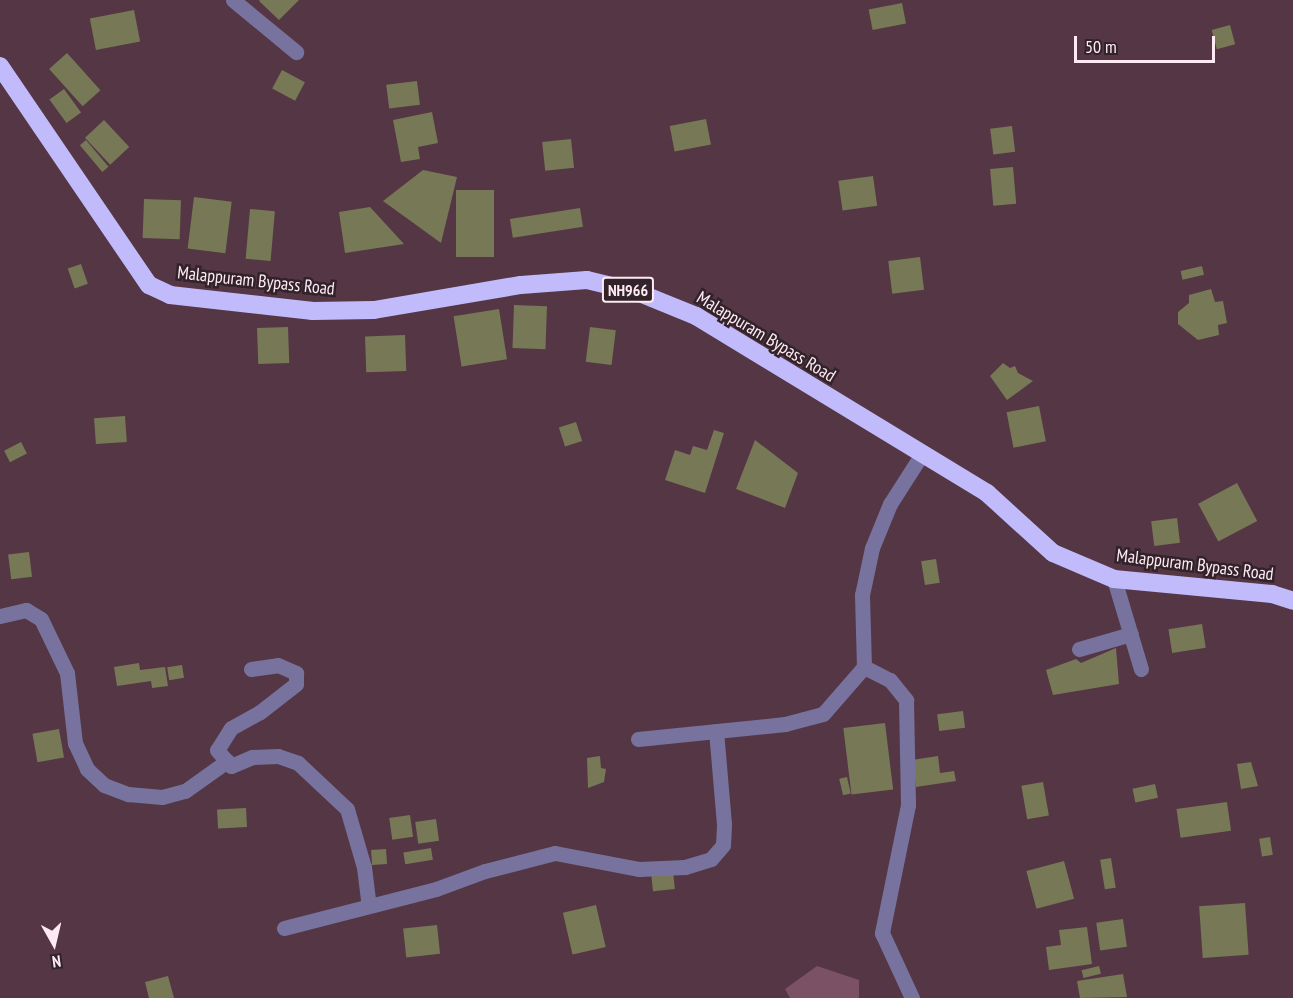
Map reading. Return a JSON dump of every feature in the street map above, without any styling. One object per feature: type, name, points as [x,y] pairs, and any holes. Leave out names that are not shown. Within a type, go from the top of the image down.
[{"type":"highway","name":"Malappuram Bypass Road","points":[[0,66],[149,285],[170,295],[314,311],[374,310],[521,285],[587,280],[638,292],[696,316],[987,493],[1053,553],[1114,579],[1272,594],[1293,601]]},
{"type":"street","points":[[233,0],[296,52]]},
{"type":"street","points":[[638,739],[785,724],[823,714],[864,667],[862,595],[872,548],[890,504],[922,454]]},
{"type":"street","points":[[1114,579],[1142,669]]},
{"type":"street","points":[[0,616],[26,610],[41,619],[68,673],[75,743],[87,769],[104,785],[128,794],[162,797],[185,791],[227,761]]},
{"type":"street","points":[[1078,649],[1131,634]]},
{"type":"street","points":[[251,669],[278,665],[296,673],[297,684],[260,712],[231,728],[217,750],[231,766],[252,757],[278,756],[298,763],[346,809],[364,867],[369,906]]},
{"type":"street","points":[[864,667],[890,680],[906,699],[908,805],[882,933],[912,998]]},
{"type":"street","points":[[284,928],[555,853],[639,868],[685,867],[711,859],[723,845],[724,824],[716,731]]},
{"type":"shaded area","points":[[817,966],[859,980],[859,998],[790,998],[785,989]]},
{"type":"building","points":[[260,0],[299,0],[279,20],[259,1]]},
{"type":"building","points":[[902,3],[906,24],[873,30],[869,9]]},
{"type":"building","points":[[134,10],[140,41],[96,50],[90,19]]},
{"type":"building","points":[[1230,25],[1235,44],[1217,49],[1212,30]]},
{"type":"building","points":[[67,53],[100,90],[83,106],[49,69]]},
{"type":"building","points":[[282,70],[305,82],[295,101],[272,89]]},
{"type":"building","points":[[417,81],[420,105],[389,109],[386,85]]},
{"type":"building","points":[[64,89],[81,112],[66,123],[49,100]]},
{"type":"building","points":[[432,112],[438,143],[418,147],[420,159],[401,162],[393,120]]},
{"type":"building","points":[[706,119],[711,145],[675,152],[670,126]]},
{"type":"building","points":[[104,120],[129,147],[110,165],[85,138]]},
{"type":"building","points":[[1012,126],[1015,152],[993,154],[990,129]]},
{"type":"building","points":[[571,139],[574,168],[545,171],[542,142]]},
{"type":"building","points":[[86,140],[108,167],[102,172],[80,145]]},
{"type":"building","points":[[1013,167],[1016,204],[993,206],[990,169]]},
{"type":"building","points":[[423,170],[457,177],[441,243],[383,201]]},
{"type":"building","points":[[873,176],[877,206],[843,211],[838,181]]},
{"type":"building","points":[[456,190],[494,190],[494,257],[456,257]]},
{"type":"building","points":[[194,197],[232,202],[225,253],[188,249]]},
{"type":"building","points":[[144,199],[181,200],[180,239],[143,238]]},
{"type":"building","points":[[370,207],[404,244],[345,253],[339,212]]},
{"type":"building","points":[[580,208],[583,227],[513,238],[510,219]]},
{"type":"building","points":[[250,209],[275,211],[271,261],[246,259]]},
{"type":"building","points":[[920,257],[924,290],[892,294],[888,261]]},
{"type":"building","points":[[81,264],[88,284],[75,288],[68,269]]},
{"type":"building","points":[[1202,266],[1204,275],[1183,280],[1181,271]]},
{"type":"building","points":[[1211,289],[1215,302],[1223,301],[1227,323],[1218,325],[1219,335],[1198,340],[1178,324],[1178,312],[1189,303],[1189,295]]},
{"type":"building","points":[[514,305],[547,306],[545,349],[512,348]]},
{"type":"building","points":[[499,309],[507,359],[462,367],[454,316]]},
{"type":"building","points":[[288,327],[289,363],[258,364],[257,328]]},
{"type":"building","points":[[590,327],[616,330],[612,365],[586,362]]},
{"type":"building","points":[[405,335],[406,371],[366,372],[365,336]]},
{"type":"building","points":[[1003,363],[1010,368],[1015,366],[1018,373],[1033,381],[1007,400],[990,376]]},
{"type":"building","points":[[1039,406],[1046,441],[1013,448],[1007,412]]},
{"type":"building","points":[[125,416],[127,442],[96,444],[94,418]]},
{"type":"building","points":[[576,422],[582,441],[565,447],[559,428]]},
{"type":"building","points":[[714,430],[724,433],[705,493],[665,480],[675,450],[690,455],[693,446],[707,450]]},
{"type":"building","points":[[755,440],[798,473],[785,508],[736,489]]},
{"type":"building","points":[[21,442],[27,454],[10,462],[4,451]]},
{"type":"building","points":[[1237,483],[1257,521],[1218,542],[1198,504]]},
{"type":"building","points":[[1177,518],[1180,543],[1154,546],[1151,521]]},
{"type":"building","points":[[29,552],[32,577],[11,579],[8,555]]},
{"type":"building","points":[[936,559],[940,583],[925,585],[921,561]]},
{"type":"building","points":[[1202,624],[1206,648],[1172,653],[1168,629]]},
{"type":"building","points":[[1116,648],[1119,684],[1053,695],[1046,670],[1076,659],[1081,663]]},
{"type":"building","points":[[139,663],[140,670],[165,667],[168,686],[152,688],[151,681],[117,686],[114,667]]},
{"type":"building","points":[[182,665],[184,678],[169,680],[167,667]]},
{"type":"building","points":[[963,711],[965,728],[939,731],[937,714]]},
{"type":"building","points":[[885,723],[893,790],[851,795],[843,728]]},
{"type":"building","points":[[59,729],[64,758],[37,762],[32,734]]},
{"type":"building","points":[[600,756],[601,768],[606,769],[604,782],[588,788],[587,758]]},
{"type":"building","points":[[938,756],[940,773],[954,771],[956,781],[916,787],[912,760]]},
{"type":"building","points":[[1251,762],[1258,786],[1241,789],[1237,764]]},
{"type":"building","points":[[847,777],[851,794],[843,795],[839,779]]},
{"type":"building","points":[[1043,782],[1049,815],[1027,819],[1021,786]]},
{"type":"building","points":[[1155,784],[1158,798],[1135,802],[1133,789]]},
{"type":"building","points":[[1227,802],[1231,831],[1181,838],[1176,809]]},
{"type":"building","points":[[246,808],[247,827],[218,828],[217,810]]},
{"type":"building","points":[[410,815],[413,837],[392,840],[389,818]]},
{"type":"building","points":[[436,819],[439,841],[418,844],[415,822]]},
{"type":"building","points":[[1270,837],[1273,855],[1262,856],[1259,839]]},
{"type":"building","points":[[431,848],[433,860],[405,864],[403,852]]},
{"type":"building","points":[[386,849],[387,864],[372,865],[371,850]]},
{"type":"building","points":[[1111,858],[1116,888],[1105,889],[1100,860]]},
{"type":"building","points":[[1064,861],[1074,899],[1036,909],[1026,871]]},
{"type":"building","points":[[673,871],[675,889],[653,891],[651,873]]},
{"type":"building","points":[[1245,903],[1249,955],[1203,958],[1199,906]]},
{"type":"building","points":[[596,905],[606,947],[573,955],[563,913]]},
{"type":"building","points":[[1123,919],[1127,947],[1100,950],[1096,923]]},
{"type":"building","points":[[437,925],[440,954],[406,957],[403,929]]},
{"type":"building","points":[[1087,927],[1092,964],[1049,970],[1046,947],[1061,945],[1059,930]]},
{"type":"building","points":[[1099,966],[1101,974],[1083,978],[1082,970]]},
{"type":"building","points":[[1123,974],[1127,997],[1080,998],[1077,981]]},
{"type":"building","points":[[168,976],[174,998],[149,998],[145,982]]}]
